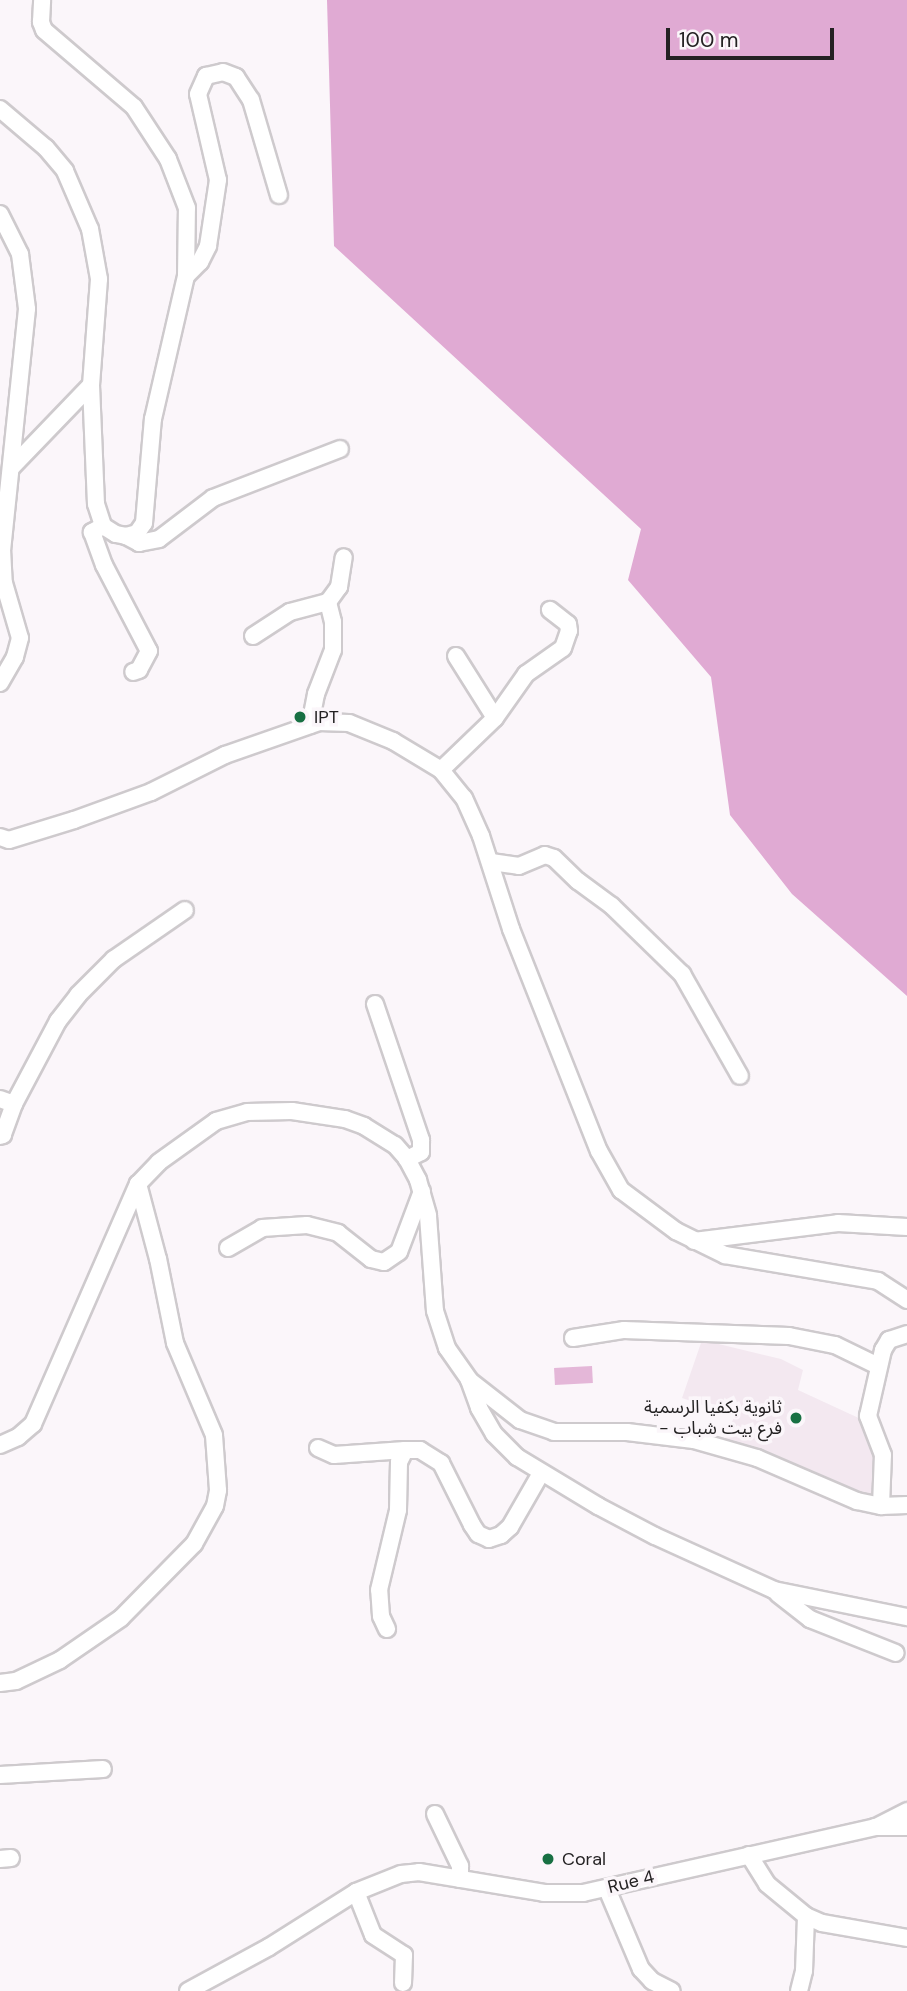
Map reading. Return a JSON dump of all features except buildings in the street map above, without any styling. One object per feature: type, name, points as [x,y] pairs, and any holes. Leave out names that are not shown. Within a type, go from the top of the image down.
[{"type":"street","points":[[42,0],[41,22],[44,30],[134,107],[168,159],[187,208],[186,276],[153,419],[144,523],[137,533],[126,536]]},
{"type":"street","points":[[186,276],[200,262],[208,246],[218,180],[198,94],[206,76],[223,72],[236,78],[251,100],[279,195]]},
{"type":"street","points":[[0,109],[46,148],[65,171],[90,229],[99,279],[92,385],[96,504],[103,526],[139,542],[159,539],[214,498],[340,449]]},
{"type":"street","points":[[0,214],[17,245],[25,281],[26,309],[2,570],[20,638],[15,657],[0,683]]},
{"type":"street","points":[[12,467],[92,385]]},
{"type":"street","points":[[103,526],[92,532],[96,543],[149,651],[139,670],[133,672]]},
{"type":"street","points":[[253,636],[290,612],[328,602],[339,587],[344,557]]},
{"type":"street","points":[[310,725],[316,694],[333,650],[333,622],[328,602]]},
{"type":"street","points":[[441,770],[495,718],[526,674],[563,648],[569,631],[568,625],[550,610]]},
{"type":"street","points":[[456,656],[495,718]]},
{"type":"street","points":[[0,837],[9,840],[74,820],[151,792],[225,755],[310,725],[337,722],[365,728],[441,770],[464,799],[491,862],[511,929],[598,1151],[628,1196],[694,1241],[725,1255],[878,1281],[907,1300]]},
{"type":"street","points":[[491,862],[514,867],[541,856],[549,856],[612,906],[682,974],[740,1076]]},
{"type":"street","points":[[0,1136],[3,1135],[7,1102],[58,1021],[78,995],[114,959],[186,910]]},
{"type":"street","points":[[375,1003],[421,1140],[421,1152],[407,1159]]},
{"type":"street","points":[[0,1445],[18,1437],[33,1424],[138,1184],[159,1162],[199,1130],[247,1112],[292,1111],[345,1119],[383,1136],[407,1159],[422,1191],[428,1216],[438,1326],[447,1348],[469,1380],[479,1408],[494,1434],[517,1457],[655,1536],[774,1590],[907,1617]]},
{"type":"street","points":[[0,1683],[16,1681],[60,1660],[121,1618],[194,1544],[215,1506],[218,1490],[214,1435],[175,1343],[156,1247],[138,1184]]},
{"type":"street","points":[[228,1248],[262,1228],[307,1225],[338,1233],[377,1261],[389,1260],[402,1246],[422,1191]]},
{"type":"street","points":[[694,1241],[838,1223],[907,1227]]},
{"type":"street","points":[[573,1338],[624,1330],[789,1336],[835,1345],[878,1366]]},
{"type":"street","points":[[881,1506],[883,1455],[868,1416],[878,1366],[889,1340],[907,1334]]},
{"type":"street","points":[[469,1380],[520,1420],[541,1429],[568,1433],[651,1434],[694,1440],[758,1458],[830,1492],[881,1506],[907,1506]]},
{"type":"street","points":[[318,1448],[328,1454],[340,1455],[420,1450],[441,1464],[472,1525],[478,1534],[489,1539],[501,1535],[510,1527],[541,1473]]},
{"type":"street","points":[[387,1629],[381,1616],[379,1590],[398,1510],[399,1462],[405,1450]]},
{"type":"street","points":[[774,1590],[810,1619],[896,1653]]},
{"type":"street","points":[[0,1776],[103,1769]]},
{"type":"street","points":[[875,1827],[907,1811]]},
{"type":"street","points":[[435,1814],[460,1866],[460,1879]]},
{"type":"street","name":"Rue 4","points":[[188,1991],[269,1947],[356,1892],[392,1876],[410,1872],[544,1893],[607,1889],[690,1866],[807,1845],[875,1827],[907,1827]]},
{"type":"street","points":[[749,1855],[767,1884],[806,1916],[822,1923],[907,1938]]},
{"type":"street","points":[[607,1889],[640,1969],[652,1980],[672,1991]]},
{"type":"street","points":[[356,1892],[373,1935],[404,1955],[402,1983]]},
{"type":"street","points":[[799,1991],[804,1971],[806,1916]]},
{"type":"shaded area","points":[[327,0],[907,0],[907,996],[792,894],[730,815],[711,677],[628,580],[641,529],[334,246]]},
{"type":"shaded area","name":"ثانوية بكفيا الرسمية - فرع بيت شباب","points":[[702,1340],[781,1359],[803,1370],[798,1390],[863,1420],[875,1442],[875,1496],[837,1488],[775,1455],[723,1438],[735,1416],[682,1398]]},
{"type":"shaded area","points":[[592,1366],[593,1383],[555,1385],[554,1368]]},
{"type":"place","name":"IPT","points":[[300,717]]},
{"type":"place","name":"ثانوية بكفيا الرسمية - فرع بيت شباب","points":[[796,1418]]},
{"type":"place","name":"Coral","points":[[548,1859]]}]
